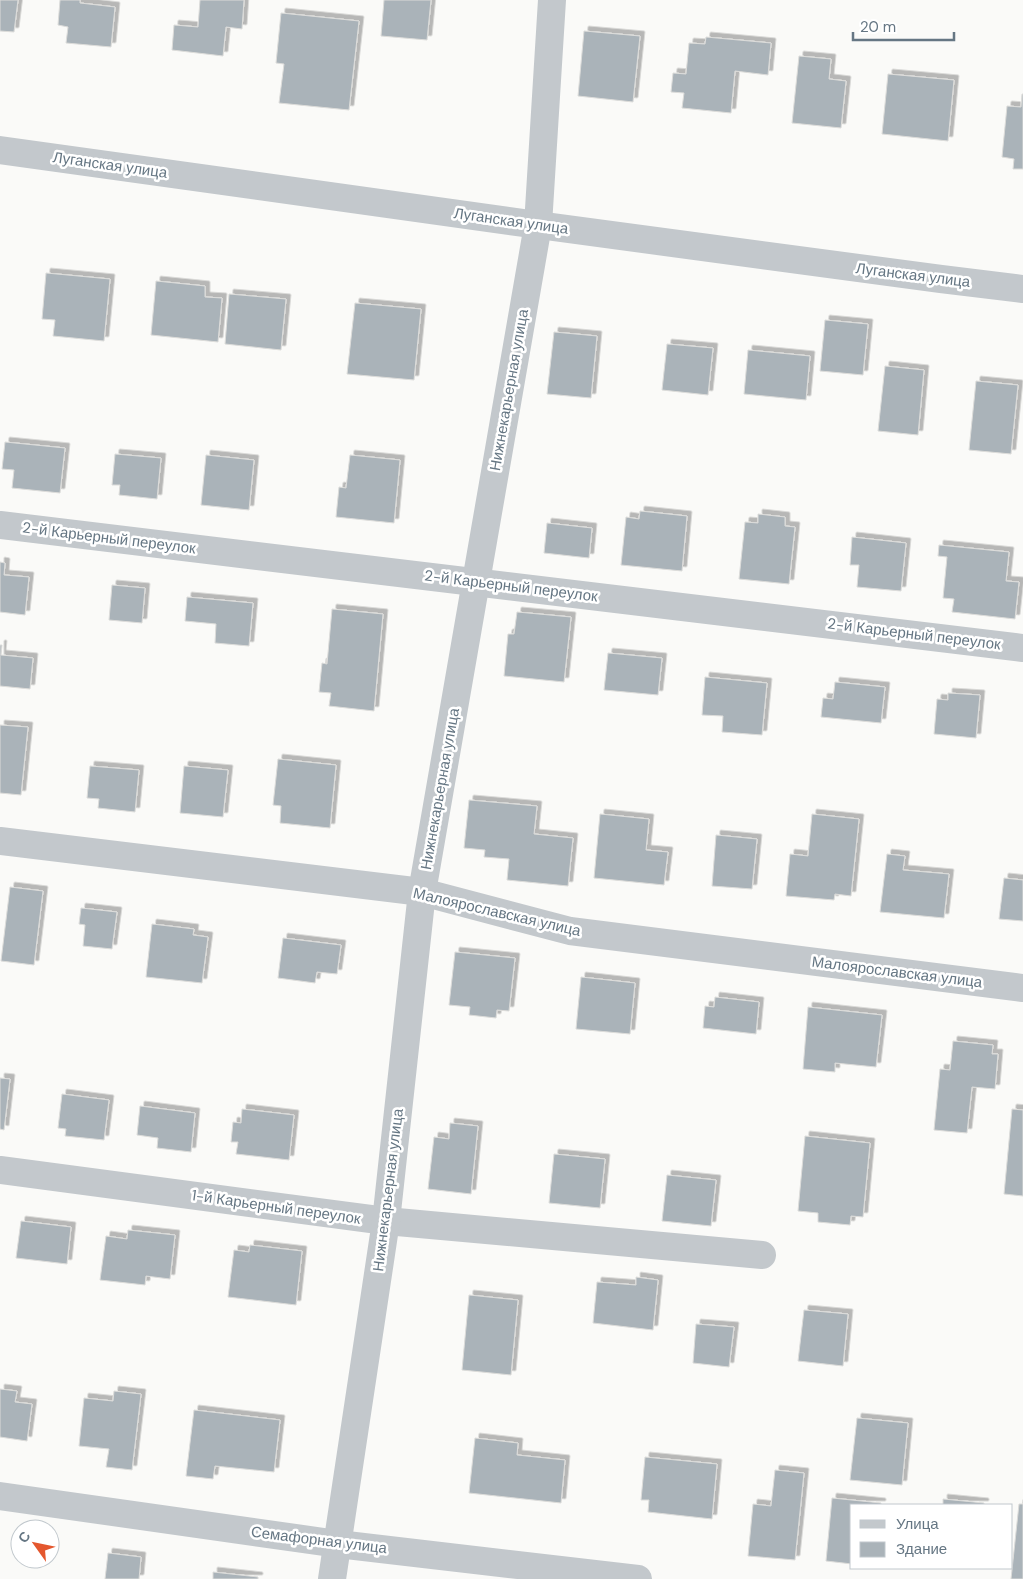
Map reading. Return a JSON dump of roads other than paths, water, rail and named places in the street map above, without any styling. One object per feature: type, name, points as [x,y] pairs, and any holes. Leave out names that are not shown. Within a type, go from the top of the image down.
[{"type":"street","name":"Нижнекарьерная улица","points":[[332,1579],[386,1221],[422,892],[538,225],[552,0]]},
{"type":"street","name":"Луганская улица","points":[[0,150],[941,280],[1023,289]]},
{"type":"street","name":"2-й Карьерный переулок","points":[[0,525],[1023,648]]},
{"type":"street","name":"Малоярославская улица","points":[[0,841],[422,892],[570,931],[1023,988]]},
{"type":"street","name":"1-й Карьерный переулок","points":[[0,1170],[386,1221],[762,1255]]},
{"type":"street","name":"Семафорная улица","points":[[0,1496],[338,1544],[638,1579]]}]
